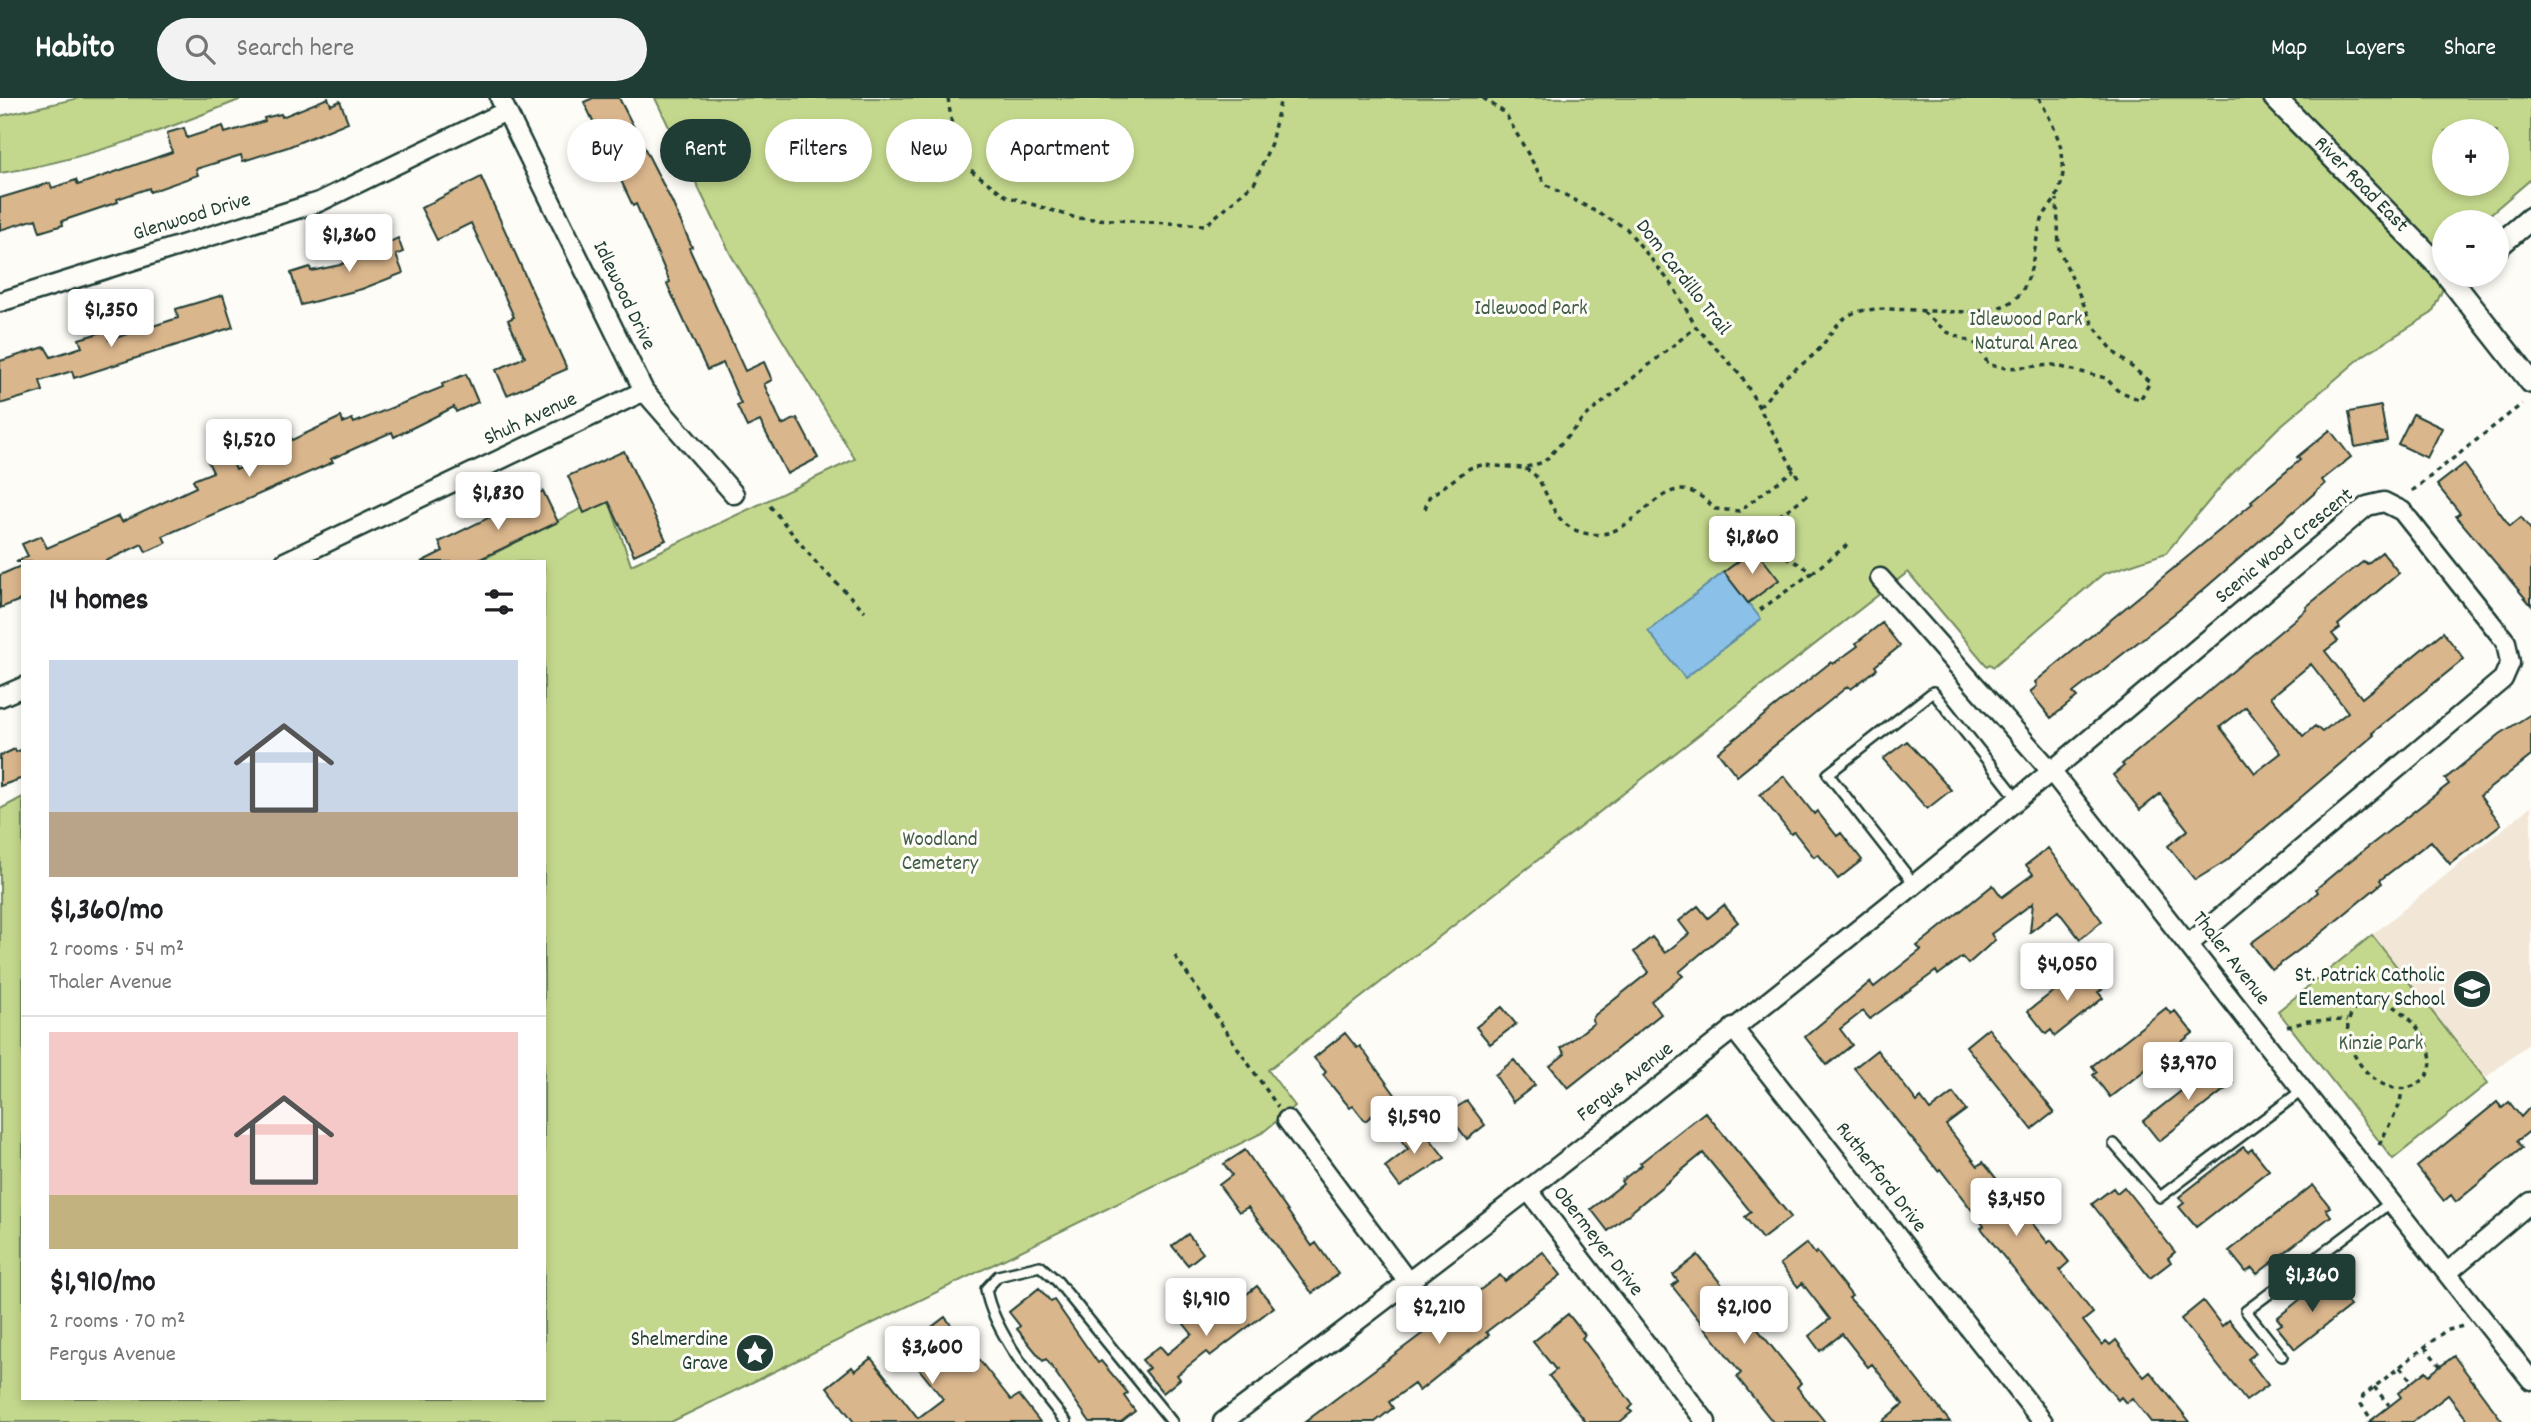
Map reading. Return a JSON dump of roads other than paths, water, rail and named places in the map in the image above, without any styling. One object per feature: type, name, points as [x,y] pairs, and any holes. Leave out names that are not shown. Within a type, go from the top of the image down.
[{"type":"street","name":"River Road East","points":[[2275,98],[2432,255]]},
{"type":"street","name":"Glenwood Drive","points":[[0,302],[319,202],[503,104]]},
{"type":"street","name":"Idlewood Drive","points":[[503,104],[644,391],[734,494]]},
{"type":"street","points":[[2509,237],[2531,218]]},
{"type":"street","name":"River Road East","points":[[2461,287],[2531,382]]},
{"type":"street","name":"Shuh Avenue","points":[[289,560],[644,391]]},
{"type":"street","name":"Scenic Wood Crescent","points":[[2051,771],[2367,506],[2384,502],[2402,511],[2506,642],[2510,663],[2503,679],[2189,944]]},
{"type":"street","name":"Thaler Avenue","points":[[1880,578],[2051,771],[2531,1380]]},
{"type":"street","points":[[0,697],[21,688]]},
{"type":"street","name":"Fergus Avenue","points":[[1223,1422],[1528,1190],[1914,884],[2051,771]]},
{"type":"street","name":"Rutherford Drive","points":[[1733,1028],[2043,1422]]},
{"type":"street","points":[[1287,1120],[1408,1282]]},
{"type":"street","name":"Obermeyer Drive","points":[[1528,1190],[1706,1422]]},
{"type":"street","points":[[2448,1272],[2531,1202]]},
{"type":"lane","points":[[1914,884],[1828,774],[1933,692],[2018,799]]},
{"type":"lane","points":[[2114,1144],[2160,1197],[2304,1089]]},
{"type":"lane","points":[[2282,1356],[2246,1311],[2392,1201]]},
{"type":"lane","points":[[1066,1422],[1034,1382],[988,1306],[986,1289],[998,1276],[1040,1266],[1057,1281],[1171,1422]]},
{"type":"water","points":[[1724,572],[1761,619],[1685,678],[1648,631]]},
{"type":"place","name":"St. Patrick Catholic Elementary School","points":[[2472,989]]},
{"type":"place","name":"Shelmerdine Grave","points":[[755,1353]]},
{"type":"park label","name":"Idlewood Park","points":[[1531,310]]},
{"type":"park label","name":"Idlewood Park Natural Area","points":[[2026,333]]},
{"type":"park label","name":"Woodland Cemetery","points":[[940,853]]},
{"type":"park label","name":"Kinzie Park","points":[[2381,1045]]}]
